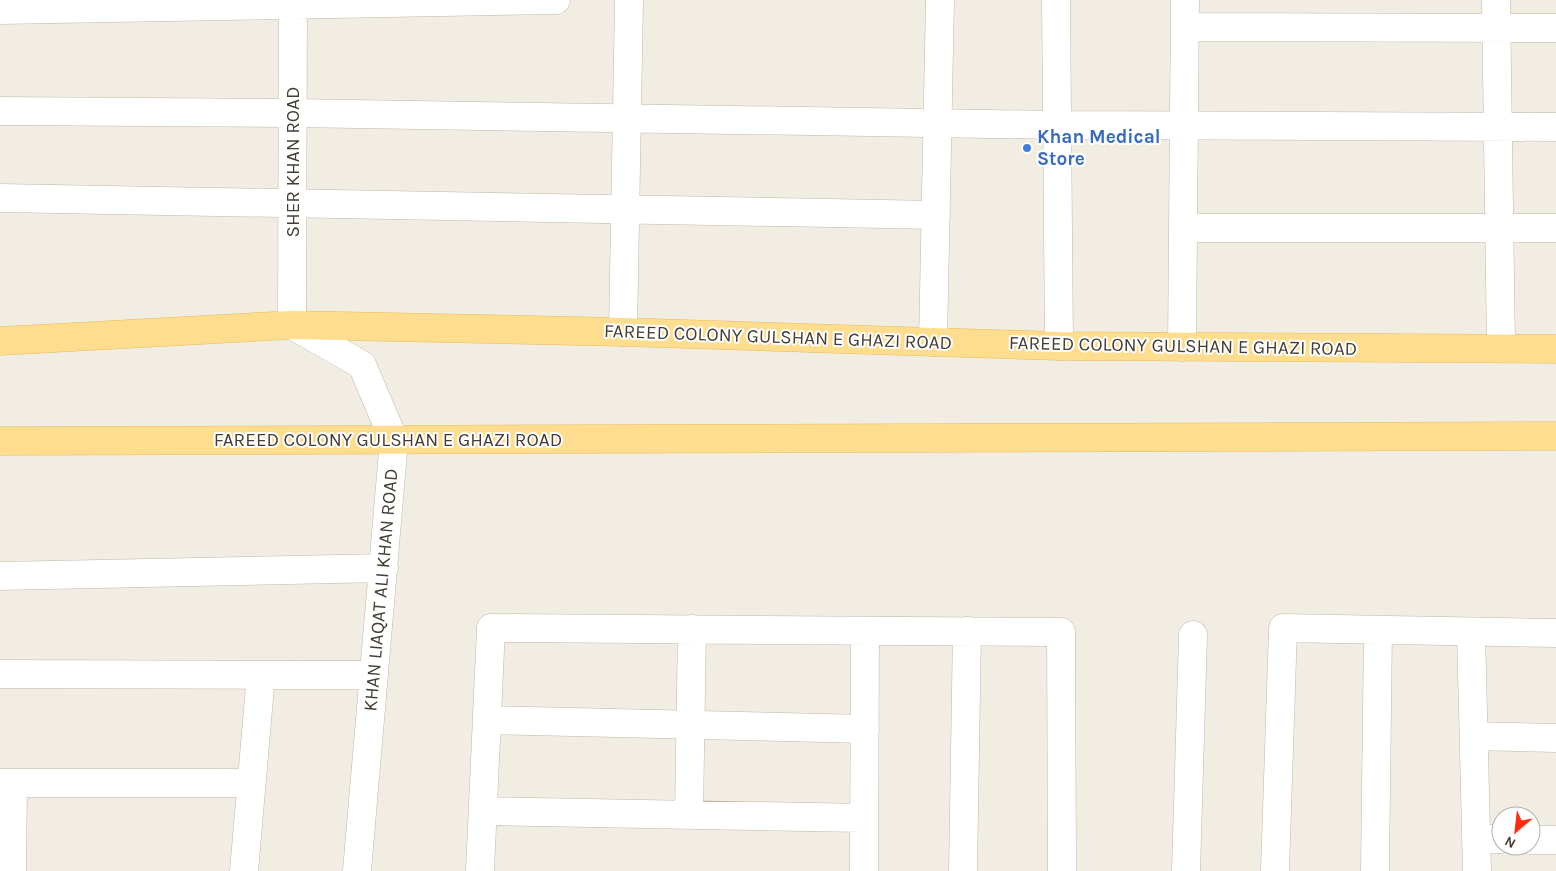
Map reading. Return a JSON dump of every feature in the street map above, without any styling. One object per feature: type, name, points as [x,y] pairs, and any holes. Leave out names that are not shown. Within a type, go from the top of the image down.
[{"type":"main road","name":"FAREED COLONY GULSHAN E GHAZI ROAD","points":[[0,341],[292,325],[623,332],[1059,346],[1556,348]]},
{"type":"main road","name":"FAREED COLONY GULSHAN E GHAZI ROAD","points":[[0,441],[1556,436]]},
{"type":"street","points":[[0,10],[293,2],[556,0]]},
{"type":"street","points":[[623,332],[629,0]]},
{"type":"street","points":[[933,342],[940,0]]},
{"type":"street","points":[[1056,0],[1059,346]]},
{"type":"street","points":[[1496,0],[1501,348]]},
{"type":"street","name":"SHER KHAN ROAD","points":[[292,325],[293,2]]},
{"type":"street","points":[[1182,347],[1185,13],[1497,28],[1556,28]]},
{"type":"street","points":[[0,110],[1057,125],[1556,127]]},
{"type":"street","points":[[0,198],[936,215]]},
{"type":"street","points":[[1184,228],[1556,228]]},
{"type":"street","name":"KHAN LIAQAT ALI KHAN ROAD","points":[[292,325],[362,365],[394,440],[357,871]]},
{"type":"street","points":[[0,576],[384,568]]},
{"type":"street","points":[[480,871],[491,628],[1061,632],[1062,871]]},
{"type":"street","points":[[1275,871],[1283,628],[1556,633]]},
{"type":"street","points":[[689,815],[692,629]]},
{"type":"street","points":[[1375,871],[1378,630]]},
{"type":"street","points":[[864,871],[865,631]]},
{"type":"street","points":[[963,871],[967,631]]},
{"type":"street","points":[[1470,632],[1474,736],[1489,839],[1477,871]]},
{"type":"street","points":[[1186,871],[1193,635]]},
{"type":"street","points":[[0,674],[374,675]]},
{"type":"street","points":[[244,871],[261,675]]},
{"type":"street","points":[[487,720],[865,729]]},
{"type":"street","points":[[1474,736],[1556,738]]},
{"type":"street","points":[[12,871],[6,783],[251,783]]},
{"type":"street","points":[[483,811],[864,818]]},
{"type":"street","points":[[1541,840],[1556,840]]},
{"type":"place","name":"Khan Medical Store","points":[[1027,148]]}]
